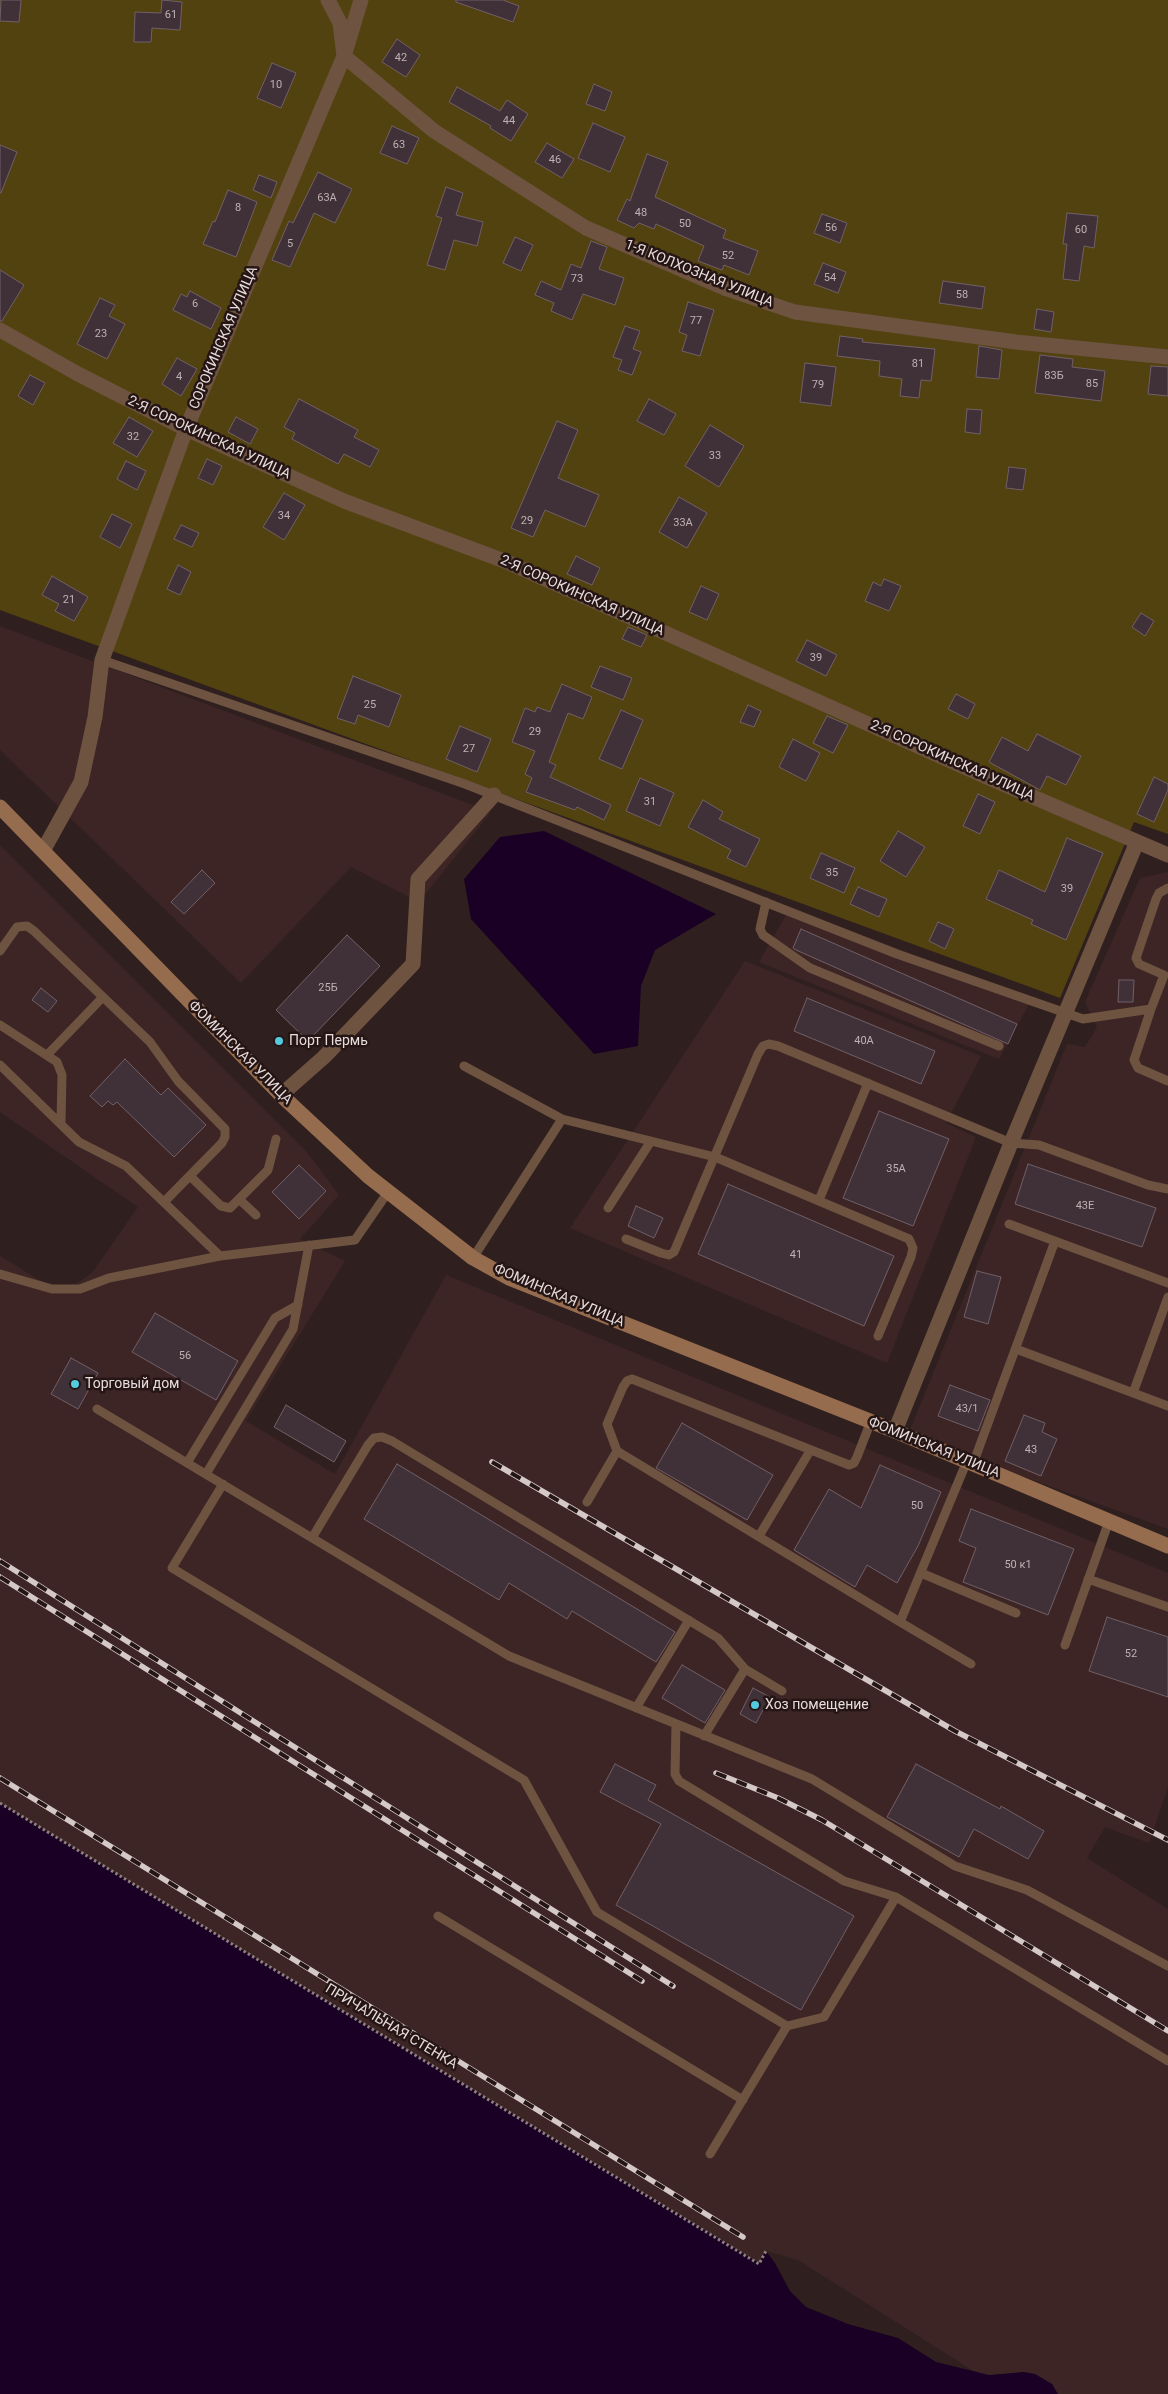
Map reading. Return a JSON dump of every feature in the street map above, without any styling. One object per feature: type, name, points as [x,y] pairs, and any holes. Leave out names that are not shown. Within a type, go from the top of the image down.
[{"type":"street","points":[[328,0],[340,23],[344,56]]},
{"type":"street","name":"СОРОКИНСКАЯ УЛИЦА","points":[[44,850],[81,782],[95,717],[102,660],[186,429],[344,56],[361,0]]},
{"type":"street","name":"1-Я КОЛХОЗНАЯ УЛИЦА","points":[[344,56],[434,132],[586,228],[727,289],[796,312],[1016,342],[1168,357]]},
{"type":"street","name":"2-Я СОРОКИНСКАЯ УЛИЦА","points":[[0,330],[78,374],[186,429],[344,501],[507,562],[1137,842],[1168,854]]},
{"type":"street","points":[[281,1095],[324,1057],[413,964],[418,879],[494,795]]},
{"type":"street","name":"ФОМИНСКАЯ УЛИЦА","points":[[0,807],[281,1095],[388,1192],[473,1258],[509,1278],[895,1431],[1168,1546]]},
{"type":"street","points":[[895,1431],[1011,1143],[1137,842]]},
{"type":"lane","points":[[102,660],[494,795],[897,954],[1083,1019],[1152,1008]]},
{"type":"lane","points":[[1168,888],[1159,893],[1156,899],[1136,958],[1139,964],[1166,976],[1152,1008],[1134,1060],[1138,1068],[1168,1081]]},
{"type":"lane","points":[[766,902],[760,929],[762,935],[810,968],[998,1046]]},
{"type":"lane","points":[[0,951],[17,927],[27,926],[150,1042],[178,1081],[225,1129],[222,1143],[164,1202]]},
{"type":"lane","points":[[48,1054],[103,998]]},
{"type":"lane","points":[[0,1025],[58,1062],[61,1068],[61,1123]]},
{"type":"lane","points":[[626,1239],[661,1253],[669,1255],[674,1252],[763,1046],[769,1044],[778,1046],[1011,1143],[1040,1145],[1148,1185],[1168,1190]]},
{"type":"lane","points":[[0,1065],[79,1142],[126,1166],[220,1256]]},
{"type":"lane","points":[[464,1066],[562,1119],[715,1157],[909,1240],[913,1248],[911,1257],[878,1336]]},
{"type":"lane","points":[[819,1200],[868,1083]]},
{"type":"lane","points":[[473,1258],[562,1119]]},
{"type":"lane","points":[[190,1176],[226,1208],[234,1206],[268,1170],[276,1139]]},
{"type":"lane","points":[[608,1208],[651,1141]]},
{"type":"lane","points":[[0,1274],[52,1289],[80,1289],[109,1278],[220,1256],[355,1240],[388,1192]]},
{"type":"lane","points":[[240,1200],[256,1215]]},
{"type":"lane","points":[[1009,1224],[1168,1283]]},
{"type":"lane","points":[[900,1622],[970,1462],[1016,1349],[1055,1241]]},
{"type":"lane","points":[[206,1474],[293,1329],[309,1245]]},
{"type":"lane","points":[[1133,1393],[1168,1297]]},
{"type":"lane","points":[[187,1463],[274,1318],[298,1305]]},
{"type":"lane","points":[[1016,1349],[1168,1406]]},
{"type":"lane","points":[[871,1422],[857,1457],[854,1462],[848,1465],[632,1379],[627,1381],[623,1387],[608,1424],[617,1451],[971,1664]]},
{"type":"lane","points":[[97,1409],[509,1656],[812,1780],[955,1866],[1026,1890],[1168,1966]]},
{"type":"lane","points":[[312,1538],[368,1445],[374,1438],[382,1437],[392,1441],[718,1638],[744,1669],[782,1691]]},
{"type":"lane","points":[[587,1502],[617,1451]]},
{"type":"lane","points":[[759,1536],[810,1451]]},
{"type":"lane","points":[[223,1484],[172,1568],[524,1780],[598,1912],[787,2026],[824,2017],[896,1897]]},
{"type":"lane","points":[[1064,1645],[1109,1521]]},
{"type":"lane","points":[[920,1573],[1016,1613]]},
{"type":"lane","points":[[1088,1579],[1168,1608]]},
{"type":"lane","points":[[636,1708],[689,1620]]},
{"type":"lane","points":[[704,1736],[744,1669]]},
{"type":"lane","points":[[676,1724],[675,1774],[679,1781],[844,1882],[896,1897],[1168,2061]]},
{"type":"lane","points":[[438,1916],[743,2100]]},
{"type":"lane","points":[[710,2154],[787,2026]]},
{"type":"path","name":"ПРИЧАЛЬНАЯ СТЕНКА","points":[[0,1803],[760,2264],[766,2251]]},
{"type":"shaded area","points":[[0,0],[1168,0],[1168,834],[1134,822],[1060,998],[0,610]]},
{"type":"shaded area","points":[[0,626],[491,812],[419,902],[351,867],[241,983],[0,750]]},
{"type":"shaded area","points":[[544,831],[716,914],[655,950],[641,986],[638,1046],[594,1054],[471,919],[464,879],[500,837]]},
{"type":"shaded area","points":[[0,845],[306,1151],[339,1195],[300,1239],[345,1261],[246,1421],[335,1474],[446,1275],[1168,1573],[1168,1787],[1149,1843],[1105,1827],[1087,1858],[1168,1909],[1168,2394],[1010,2394],[798,2260],[766,2251],[759,2264],[0,1803],[0,1256],[46,1284],[58,1286],[76,1284],[92,1273],[138,1207],[0,1112]]},
{"type":"shaded area","points":[[1168,872],[1168,1529],[908,1435],[1067,1044],[1085,1047],[1097,1027],[1085,1002],[1140,878]]},
{"type":"shaded area","points":[[790,908],[1032,999],[999,1059],[759,962]]},
{"type":"shaded area","points":[[745,961],[981,1056],[946,1123],[976,1137],[887,1363],[570,1228]]},
{"type":"shaded area","points":[[0,1803],[759,2263],[766,2251],[775,2263],[790,2291],[806,2307],[848,2324],[898,2338],[936,2362],[989,2375],[1024,2372],[1035,2374],[1052,2384],[1058,2394],[0,2394]]},
{"type":"building","points":[[1,0],[21,0],[19,22],[0,21]]},
{"type":"building","points":[[162,0],[182,2],[180,30],[152,28],[151,42],[134,42],[135,12],[161,13]]},
{"type":"building","points":[[456,0],[503,0],[519,6],[513,22],[456,2]]},
{"type":"building","points":[[397,39],[420,55],[406,77],[382,62]]},
{"type":"building","points":[[272,63],[296,73],[281,108],[257,98]]},
{"type":"building","points":[[594,84],[612,92],[605,111],[586,104]]},
{"type":"building","points":[[457,87],[500,111],[507,100],[528,114],[511,141],[490,128],[491,126],[449,102]]},
{"type":"building","points":[[593,123],[625,137],[610,172],[578,158]]},
{"type":"building","points":[[392,126],[419,138],[407,164],[380,153]]},
{"type":"building","points":[[547,143],[574,159],[562,178],[535,162]]},
{"type":"building","points":[[0,145],[17,152],[1,193],[0,193]]},
{"type":"building","points":[[647,154],[668,162],[655,197],[726,230],[723,238],[758,251],[749,275],[724,265],[722,270],[698,261],[704,246],[656,224],[654,229],[639,223],[634,228],[617,220],[627,199],[630,201]]},
{"type":"building","points":[[318,172],[352,189],[335,223],[314,213],[290,267],[272,260],[289,221],[293,223]]},
{"type":"building","points":[[259,175],[277,182],[271,198],[253,190]]},
{"type":"building","points":[[446,187],[463,193],[456,215],[483,222],[477,246],[454,240],[445,270],[427,265],[442,218],[436,216]]},
{"type":"building","points":[[228,190],[257,202],[236,257],[203,244],[213,221],[215,222]]},
{"type":"building","points":[[1067,213],[1098,216],[1094,248],[1084,246],[1079,281],[1063,279],[1067,244],[1063,244]]},
{"type":"building","points":[[822,214],[847,223],[840,243],[814,233]]},
{"type":"building","points":[[515,237],[533,245],[521,271],[503,263]]},
{"type":"building","points":[[591,241],[607,247],[599,269],[624,278],[615,305],[583,294],[572,320],[551,311],[554,303],[535,295],[541,281],[561,290],[571,264],[581,268]]},
{"type":"building","points":[[823,263],[846,272],[838,293],[814,284]]},
{"type":"building","points":[[0,270],[24,285],[2,321],[0,321]]},
{"type":"building","points":[[943,281],[985,287],[982,309],[939,303]]},
{"type":"building","points":[[190,291],[221,308],[211,329],[173,310],[181,294],[187,297]]},
{"type":"building","points":[[100,298],[115,305],[109,316],[125,324],[107,359],[77,344]]},
{"type":"building","points":[[688,302],[714,310],[700,356],[682,351],[687,335],[679,332]]},
{"type":"building","points":[[1037,309],[1054,312],[1051,332],[1034,329]]},
{"type":"building","points":[[625,326],[640,331],[633,349],[641,352],[632,375],[618,370],[622,360],[613,357]]},
{"type":"building","points":[[840,336],[863,339],[862,342],[935,349],[931,381],[921,380],[919,398],[900,396],[902,379],[879,376],[880,361],[837,356]]},
{"type":"building","points":[[979,346],[1002,350],[999,379],[976,377]]},
{"type":"building","points":[[1040,355],[1073,359],[1072,367],[1105,371],[1101,401],[1035,393]]},
{"type":"building","points":[[177,358],[197,369],[181,396],[162,384]]},
{"type":"building","points":[[805,363],[836,367],[831,406],[800,402]]},
{"type":"building","points":[[1151,366],[1168,367],[1168,396],[1148,394]]},
{"type":"building","points":[[30,375],[45,383],[33,405],[18,396]]},
{"type":"building","points":[[299,399],[358,430],[354,437],[379,450],[370,467],[344,454],[338,464],[292,439],[295,433],[284,427]]},
{"type":"building","points":[[649,399],[676,414],[664,435],[637,421]]},
{"type":"building","points":[[967,409],[982,410],[980,434],[965,432]]},
{"type":"building","points":[[129,417],[153,431],[137,457],[113,443]]},
{"type":"building","points":[[236,417],[258,429],[250,444],[228,432]]},
{"type":"building","points":[[557,421],[578,430],[558,478],[599,495],[585,527],[545,510],[533,537],[511,528]]},
{"type":"building","points":[[710,425],[744,446],[719,487],[685,466]]},
{"type":"building","points":[[207,459],[222,466],[213,485],[198,478]]},
{"type":"building","points":[[126,461],[146,471],[137,490],[117,479]]},
{"type":"building","points":[[1009,467],[1026,469],[1023,490],[1006,488]]},
{"type":"building","points":[[284,493],[305,505],[284,540],[263,527]]},
{"type":"building","points":[[679,497],[707,513],[687,548],[659,532]]},
{"type":"building","points":[[112,514],[132,524],[120,548],[100,537]]},
{"type":"building","points":[[181,525],[199,533],[192,547],[174,539]]},
{"type":"building","points":[[576,556],[600,568],[592,585],[567,574]]},
{"type":"building","points":[[178,565],[191,572],[180,595],[167,589]]},
{"type":"building","points":[[52,576],[88,597],[74,621],[55,611],[59,604],[42,595]]},
{"type":"building","points":[[884,579],[901,586],[889,611],[865,601],[873,582],[881,586]]},
{"type":"building","points":[[701,586],[719,594],[707,620],[689,612]]},
{"type":"building","points":[[1141,613],[1154,621],[1145,636],[1132,627]]},
{"type":"building","points":[[628,627],[647,635],[641,647],[622,639]]},
{"type":"building","points":[[807,640],[837,655],[826,676],[796,661]]},
{"type":"building","points":[[600,666],[632,678],[623,700],[591,687]]},
{"type":"building","points":[[353,676],[401,695],[389,727],[358,715],[355,724],[337,718]]},
{"type":"building","points":[[562,684],[592,697],[583,719],[568,713],[549,762],[556,765],[550,777],[611,805],[604,820],[577,807],[575,810],[526,792],[532,778],[525,774],[535,751],[512,742],[525,708],[535,712],[537,707],[550,712]]},
{"type":"building","points":[[956,694],[975,704],[968,719],[948,709]]},
{"type":"building","points":[[748,705],[761,711],[754,727],[740,722]]},
{"type":"building","points":[[621,710],[643,720],[622,769],[599,759]]},
{"type":"building","points":[[827,716],[848,725],[833,753],[813,743]]},
{"type":"building","points":[[460,726],[491,739],[477,772],[446,759]]},
{"type":"building","points":[[1037,734],[1081,756],[1066,785],[1047,776],[1040,790],[989,762],[1002,737],[1028,751]]},
{"type":"building","points":[[793,739],[820,753],[806,781],[779,767]]},
{"type":"building","points":[[1154,777],[1168,784],[1168,790],[1154,822],[1137,814]]},
{"type":"building","points":[[640,778],[674,793],[660,826],[626,811]]},
{"type":"building","points":[[978,794],[995,802],[980,834],[963,826]]},
{"type":"building","points":[[703,800],[723,812],[719,819],[760,839],[746,867],[727,858],[731,850],[688,827]]},
{"type":"building","points":[[898,831],[925,847],[906,877],[880,861]]},
{"type":"building","points":[[1067,838],[1103,853],[1066,940],[1031,924],[1033,920],[986,899],[999,870],[1045,892]]},
{"type":"building","points":[[821,853],[855,868],[844,893],[810,878]]},
{"type":"building","points":[[202,870],[215,883],[184,914],[171,902]]},
{"type":"building","points":[[858,887],[887,899],[879,917],[850,904]]},
{"type":"building","points":[[938,922],[954,929],[945,949],[929,941]]},
{"type":"building","points":[[801,929],[1017,1024],[1008,1044],[796,950],[793,948]]},
{"type":"building","points":[[347,935],[380,966],[308,1041],[276,1010]]},
{"type":"building","points":[[1119,980],[1134,980],[1133,1002],[1118,1002]]},
{"type":"building","points":[[41,988],[57,1001],[48,1012],[32,1000]]},
{"type":"building","points":[[807,998],[935,1051],[921,1084],[794,1031]]},
{"type":"building","points":[[125,1059],[161,1095],[168,1088],[206,1125],[174,1157],[117,1102],[113,1105],[108,1101],[102,1107],[90,1096]]},
{"type":"building","points":[[879,1111],[949,1139],[913,1226],[843,1198]]},
{"type":"building","points":[[1028,1164],[1156,1208],[1142,1247],[1015,1204]]},
{"type":"building","points":[[299,1165],[326,1191],[299,1219],[272,1192]]},
{"type":"building","points":[[728,1184],[894,1256],[864,1326],[698,1254]]},
{"type":"building","points":[[636,1206],[663,1218],[654,1238],[628,1226]]},
{"type":"building","points":[[977,1271],[1001,1277],[988,1324],[964,1317]]},
{"type":"building","points":[[155,1313],[238,1361],[216,1400],[132,1352]]},
{"type":"building","name":"Торговый дом","points":[[71,1358],[98,1373],[78,1409],[51,1394]]},
{"type":"building","points":[[950,1385],[990,1400],[978,1431],[938,1416]]},
{"type":"building","points":[[286,1405],[346,1441],[334,1462],[274,1427]]},
{"type":"building","points":[[1024,1415],[1045,1423],[1042,1432],[1057,1439],[1041,1476],[1005,1461]]},
{"type":"building","points":[[682,1423],[773,1475],[747,1520],[656,1468]]},
{"type":"building","points":[[397,1464],[675,1632],[656,1662],[572,1611],[567,1619],[509,1583],[499,1600],[364,1519]]},
{"type":"building","points":[[880,1465],[941,1492],[918,1546],[897,1583],[867,1565],[855,1587],[794,1550],[829,1489],[861,1508]]},
{"type":"building","points":[[971,1509],[1074,1549],[1048,1615],[963,1582],[976,1548],[959,1541]]},
{"type":"building","points":[[1107,1617],[1168,1637],[1168,1697],[1089,1671]]},
{"type":"building","points":[[682,1665],[725,1690],[705,1723],[662,1698]]},
{"type":"building","name":"Хоз помещение","points":[[753,1688],[770,1697],[756,1723],[740,1714]]},
{"type":"building","points":[[615,1764],[656,1785],[648,1800],[854,1916],[801,2010],[616,1905],[661,1824],[600,1792]]},
{"type":"building","points":[[916,1764],[1000,1809],[1001,1806],[1044,1831],[1028,1859],[974,1829],[959,1857],[887,1817]]},
{"type":"railway","points":[[492,1462],[955,1731],[1168,1840]]},
{"type":"railway","points":[[0,1561],[673,1986]]},
{"type":"railway","points":[[0,1577],[642,1981]]},
{"type":"railway","points":[[716,1773],[778,1798],[822,1820],[1168,2031]]},
{"type":"railway","points":[[0,1778],[743,2237]]},
{"type":"place","name":"Порт Пермь","points":[[279,1041]]},
{"type":"place","name":"Торговый дом","points":[[75,1384]]},
{"type":"place","name":"Хоз помещение","points":[[755,1705]]}]
